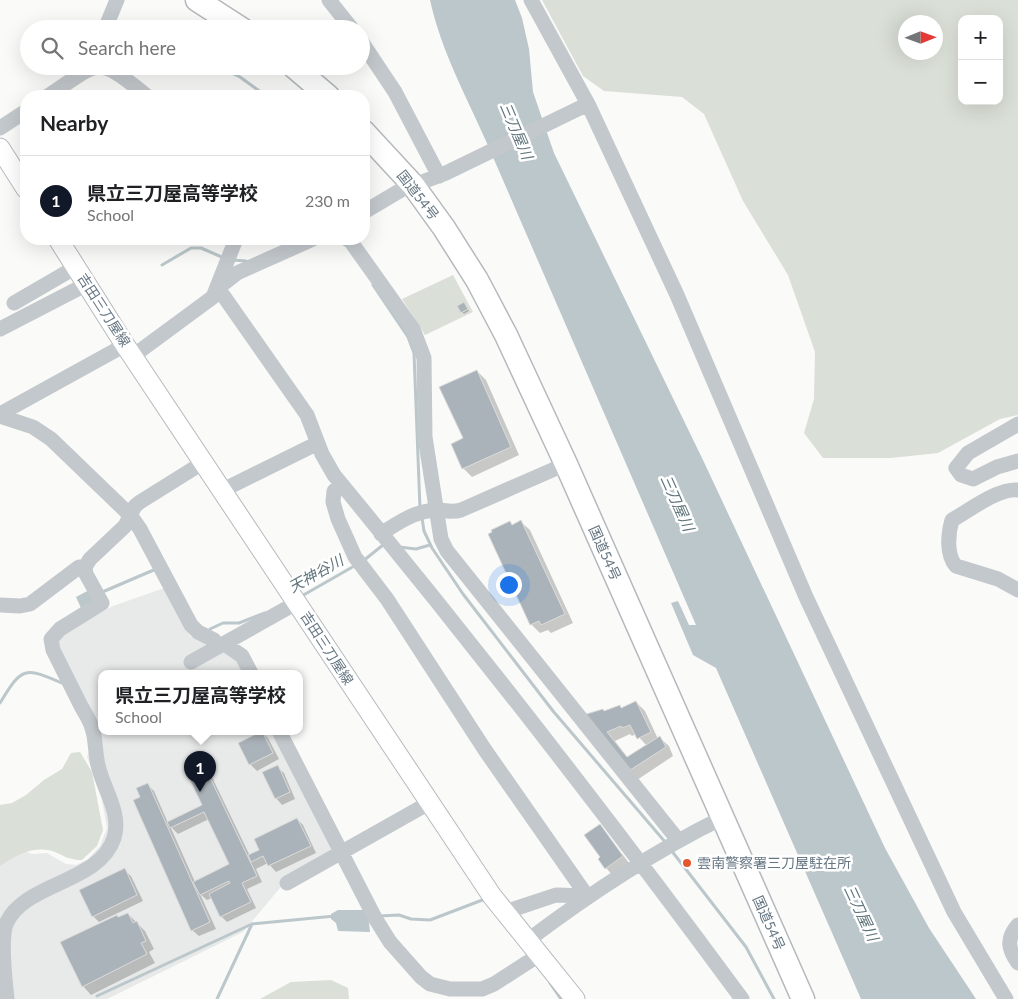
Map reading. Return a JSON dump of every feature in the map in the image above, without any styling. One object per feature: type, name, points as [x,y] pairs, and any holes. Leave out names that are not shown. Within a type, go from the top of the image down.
[{"type":"highway","points":[[197,0],[228,20]]},
{"type":"highway","points":[[304,75],[321,90]]},
{"type":"highway","name":"国道54号","points":[[370,138],[413,185],[444,228],[477,280],[506,335],[566,464],[803,999]]},
{"type":"main road","points":[[0,148],[20,180]]},
{"type":"main road","name":"吉田三刀屋線","points":[[62,245],[129,350],[298,602],[429,803],[505,912],[575,999]]},
{"type":"street","points":[[109,20],[117,0]]},
{"type":"street","points":[[329,0],[345,20]]},
{"type":"street","points":[[531,0],[585,105],[677,295],[806,597],[954,912],[1006,999]]},
{"type":"street","points":[[370,54],[395,92],[442,175]]},
{"type":"street","points":[[56,90],[78,75]]},
{"type":"street","points":[[120,75],[139,90]]},
{"type":"street","points":[[370,209],[413,185],[442,175],[585,105]]},
{"type":"street","points":[[0,128],[20,115]]},
{"type":"street","points":[[0,415],[129,350],[192,314],[212,297],[218,288],[234,245]]},
{"type":"street","points":[[218,288],[238,273],[300,245]]},
{"type":"street","points":[[354,245],[394,299],[417,336],[421,347],[424,358],[425,436],[441,539],[447,551],[672,844]]},
{"type":"street","points":[[14,303],[76,267]]},
{"type":"street","points":[[0,329],[87,284]]},
{"type":"street","points":[[218,288],[307,415],[326,464],[641,862],[742,999]]},
{"type":"street","points":[[0,415],[33,427],[51,439],[131,516],[140,529],[191,625],[198,632],[214,640]]},
{"type":"street","points":[[1018,424],[968,453],[956,468],[961,475],[973,479],[997,467],[1018,461]]},
{"type":"street","points":[[223,490],[318,442]]},
{"type":"street","points":[[7,999],[4,934],[7,923],[18,908],[30,899],[80,873],[100,859],[108,850],[114,838],[116,826],[114,810],[98,768],[92,728],[51,644],[54,634],[102,603],[86,574],[85,567],[90,559],[125,526],[140,502],[204,462]]},
{"type":"street","points":[[381,534],[414,515],[437,510],[451,513],[461,510],[566,464]]},
{"type":"street","points":[[342,485],[334,491],[332,502],[355,557],[387,599],[485,750],[587,896]]},
{"type":"street","points":[[1018,490],[1009,489],[998,493],[952,520],[949,529],[950,553],[956,566],[998,579],[1018,590]]},
{"type":"street","points":[[0,605],[20,606],[30,604],[79,568],[85,567]]},
{"type":"street","points":[[190,662],[298,602]]},
{"type":"street","points":[[229,647],[242,656],[249,670]]},
{"type":"street","points":[[281,735],[390,942],[421,977],[430,984],[450,989],[482,989],[494,984],[587,896],[672,844],[722,818]]},
{"type":"street","points":[[287,883],[429,803]]},
{"type":"street","points":[[505,912],[556,895],[587,896]]},
{"type":"street","points":[[1018,926],[1011,934],[1009,942],[1010,949],[1018,963]]},
{"type":"shaded area","points":[[542,0],[1018,0],[1018,415],[1000,419],[938,453],[891,458],[823,458],[804,433],[814,399],[815,352],[788,275],[743,201],[704,114],[682,97],[604,91],[583,76]]},
{"type":"shaded area","points":[[453,275],[473,312],[425,335],[402,299]]},
{"type":"shaded area","points":[[167,587],[190,636],[235,655],[242,670],[98,670],[98,727],[57,648],[58,636],[113,606]]},
{"type":"shaded area","points":[[98,727],[98,735],[276,735],[336,851],[290,876],[243,932],[107,999],[0,999],[0,845],[33,854],[47,853],[66,864],[76,865],[88,859],[100,846],[107,828],[100,790],[87,757]]},
{"type":"shaded area","points":[[80,752],[92,772],[103,830],[97,846],[82,860],[71,859],[53,851],[42,849],[29,851],[0,866],[0,805],[12,803],[26,795],[44,780],[62,769],[71,753]]},
{"type":"shaded area","points":[[331,980],[348,988],[349,999],[260,999],[291,982]]},
{"type":"water","name":"三刀屋川","points":[[430,0],[515,0],[522,18],[529,49],[533,92],[554,153],[702,458],[885,848],[929,928],[976,999],[861,999],[716,668],[693,655],[671,603],[678,601],[689,625],[696,625],[486,141],[454,72],[440,37]]},
{"type":"water","points":[[93,588],[99,600],[81,608],[76,597]]},
{"type":"water","points":[[338,910],[363,910],[368,914],[370,932],[338,931],[336,923],[331,919],[331,914]]},
{"type":"building","points":[[464,302],[468,309],[461,313],[457,306]]},
{"type":"building","points":[[477,370],[511,447],[462,469],[451,444],[463,438],[439,387]]},
{"type":"building","points":[[521,520],[565,614],[541,625],[539,621],[530,625],[488,534],[492,532],[491,530],[510,521],[512,525]]},
{"type":"building","points":[[636,701],[651,732],[637,739],[630,725],[622,728],[621,726],[607,732],[627,757],[660,736],[666,747],[627,772],[583,715],[603,709],[604,711],[620,705],[621,708]]},
{"type":"building","points":[[254,735],[264,735],[273,753],[249,765],[238,743]]},
{"type":"building","points":[[204,765],[257,876],[242,883],[251,902],[220,917],[209,894],[230,883],[229,881],[200,895],[193,882],[229,864],[204,812],[170,828],[167,822],[202,805],[187,774]]},
{"type":"building","points":[[278,765],[290,792],[275,799],[262,772]]},
{"type":"building","points":[[148,783],[210,922],[191,931],[133,800],[140,797],[136,788]]},
{"type":"building","points":[[297,818],[311,846],[268,866],[263,856],[251,862],[248,855],[259,850],[254,839]]},
{"type":"building","points":[[600,824],[623,856],[605,869],[598,859],[600,857],[584,835]]},
{"type":"building","points":[[125,868],[137,895],[92,917],[79,890]]},
{"type":"building","points":[[128,913],[133,923],[137,921],[146,941],[141,943],[147,954],[82,987],[60,942],[117,915],[118,917]]},
{"type":"waterway","points":[[236,75],[258,90]]},
{"type":"waterway","points":[[162,265],[191,248],[201,248],[224,258]]},
{"type":"waterway","points":[[233,260],[246,261]]},
{"type":"waterway","points":[[373,285],[408,337],[414,353],[420,509]]},
{"type":"waterway","points":[[422,518],[424,531],[432,548],[463,594],[553,711],[666,843]]},
{"type":"waterway","name":"天神谷川","points":[[363,561],[383,545],[386,545]]},
{"type":"waterway","name":"天神谷川","points":[[399,547],[416,549],[430,545]]},
{"type":"waterway","name":"天神谷川","points":[[300,597],[356,565]]},
{"type":"waterway","name":"天神谷川","points":[[100,593],[156,569]]},
{"type":"waterway","name":"天神谷川","points":[[210,629],[223,623],[239,623],[265,613]]},
{"type":"waterway","name":"天神谷川","points":[[0,703],[14,682],[25,673],[40,674],[64,684]]},
{"type":"waterway","points":[[671,850],[746,947],[774,999]]},
{"type":"waterway","points":[[379,916],[399,915],[411,919],[430,920],[485,899]]},
{"type":"waterway","points":[[97,996],[252,924],[335,916]]},
{"type":"waterway","points":[[217,999],[252,924]]},
{"type":"waterway","points":[[550,983],[561,999]]},
{"type":"place","name":"県立三刀屋高等学校","points":[[200,792]]},
{"type":"place","name":"雲南警察署三刀屋駐在所","points":[[687,863]]}]
